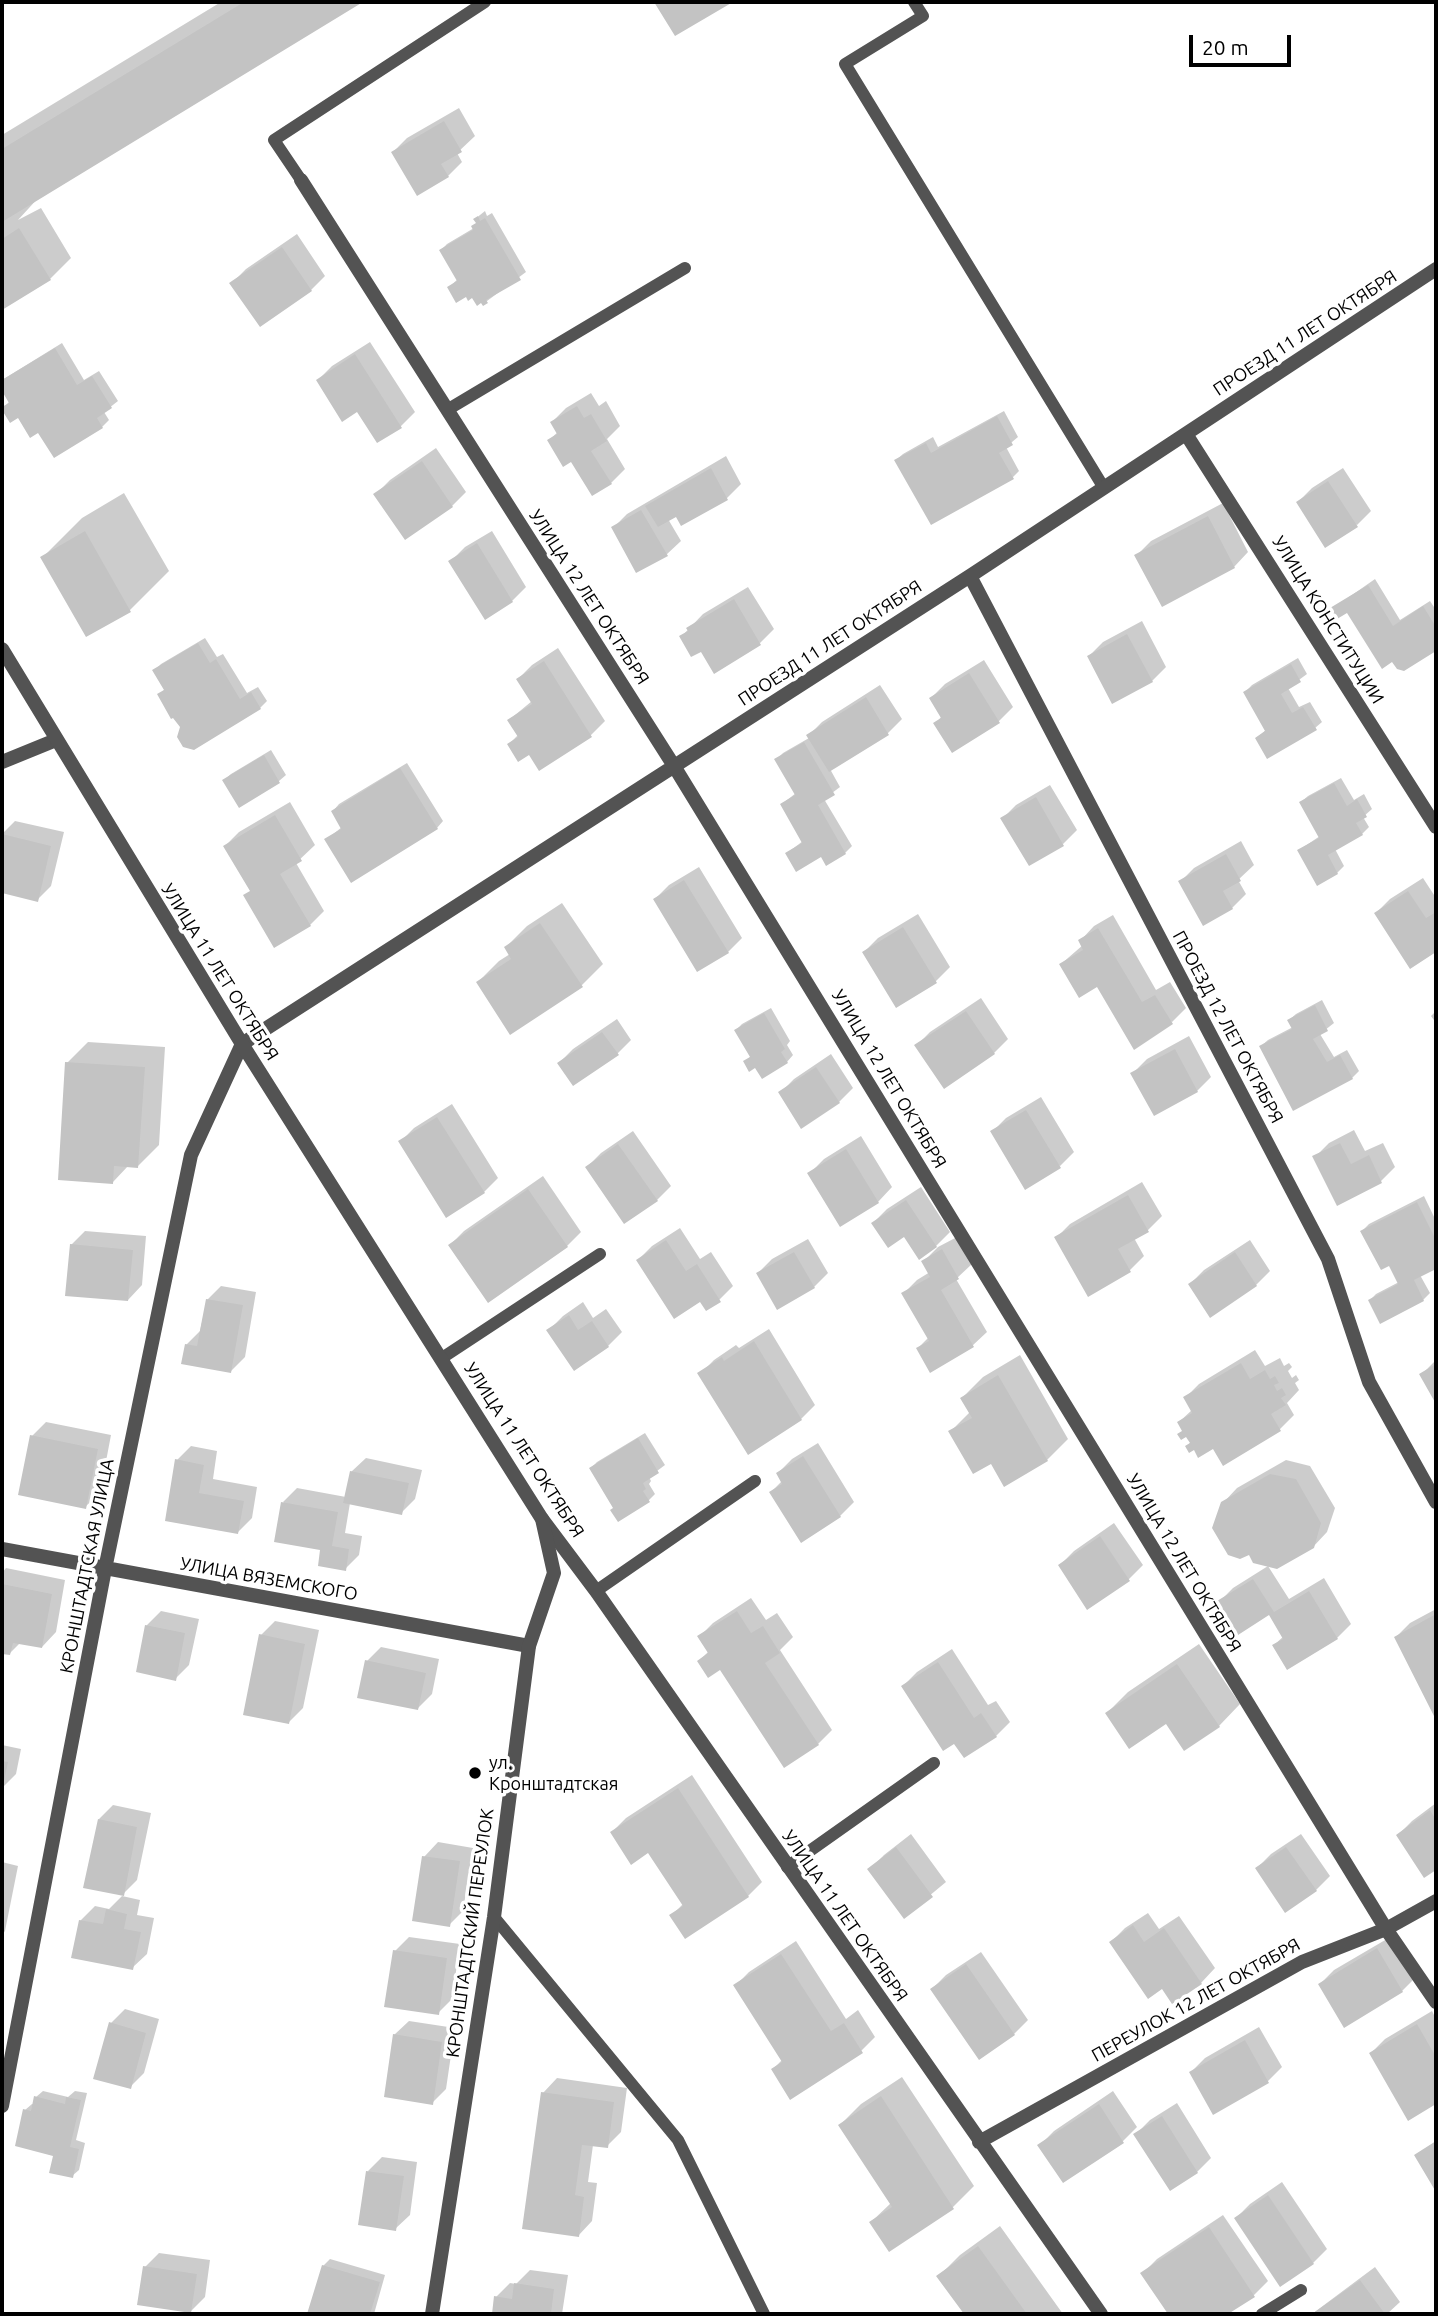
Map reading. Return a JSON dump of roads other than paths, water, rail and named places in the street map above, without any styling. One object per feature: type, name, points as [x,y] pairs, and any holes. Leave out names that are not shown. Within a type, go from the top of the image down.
[{"type":"street","name":"УЛИЦА 12 ЛЕТ ОКТЯБРЯ","points":[[301,180],[674,766],[1386,1929],[1436,2002]]},
{"type":"street","name":"ПРОЕЗД 11 ЛЕТ ОКТЯБРЯ","points":[[242,1044],[970,576],[1436,269]]},
{"type":"street","name":"УЛИЦА КОНСТИТУЦИИ","points":[[1186,434],[1436,827]]},
{"type":"street","name":"ПРОЕЗД 12 ЛЕТ ОКТЯБРЯ","points":[[970,576],[1328,1259],[1369,1382],[1436,1502]]},
{"type":"street","name":"УЛИЦА 11 ЛЕТ ОКТЯБРЯ","points":[[2,649],[242,1044],[542,1519],[596,1591],[1101,2314]]},
{"type":"street","points":[[2,762],[56,740]]},
{"type":"street","name":"КРОНШТАДТСКАЯ УЛИЦА","points":[[2,2106],[105,1569],[191,1155],[242,1044]]},
{"type":"street","name":"КРОНШТАДТСКИЙ ПЕРЕУЛОК","points":[[432,2314],[494,1917],[529,1646],[554,1573],[542,1519]]},
{"type":"street","name":"УЛИЦА ВЯЗЕМСКОГО","points":[[2,1549],[529,1646]]},
{"type":"street","name":"ПЕРЕУЛОК 12 ЛЕТ ОКТЯБРЯ","points":[[979,2143],[1302,1962],[1386,1929],[1436,1901]]},
{"type":"lane","points":[[301,180],[274,140],[485,2]]},
{"type":"lane","points":[[914,2],[923,16],[845,64],[1104,488]]},
{"type":"lane","points":[[447,410],[685,268]]},
{"type":"lane","points":[[442,1358],[600,1254]]},
{"type":"lane","points":[[596,1591],[755,1481]]},
{"type":"lane","points":[[787,1867],[934,1763]]},
{"type":"lane","points":[[494,1917],[678,2140],[764,2314]]},
{"type":"lane","points":[[1262,2314],[1301,2290]]},
{"type":"place","name":"ул. Кронштадтская","points":[[475,1773]]}]
